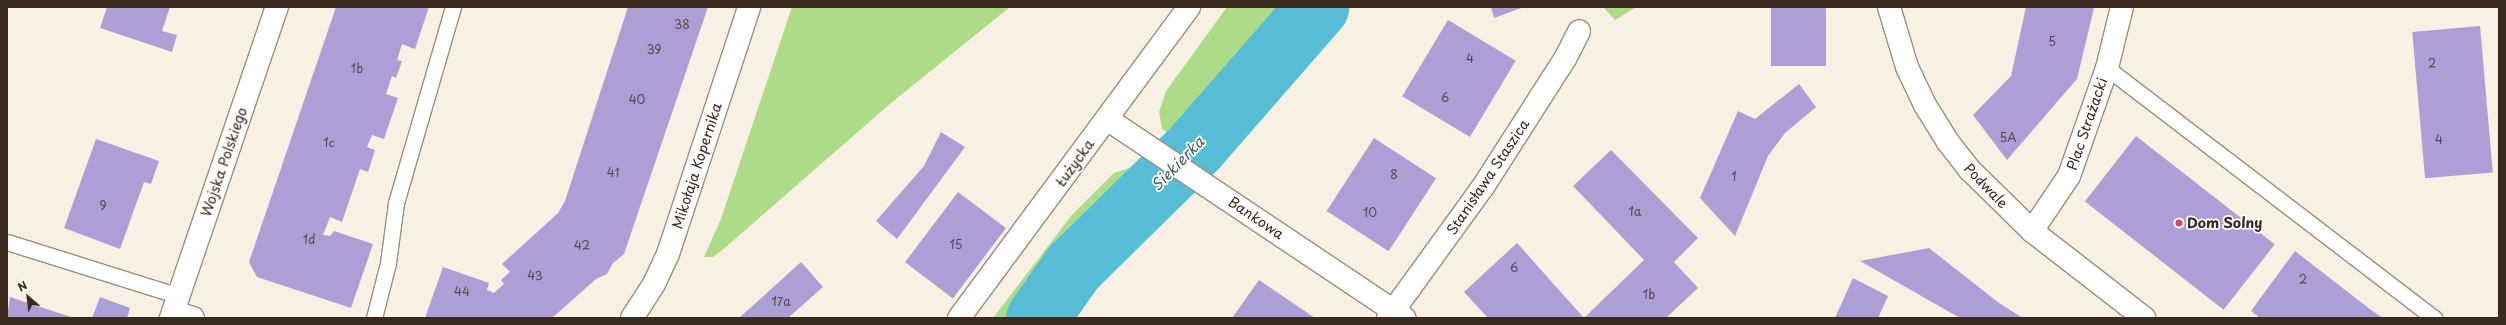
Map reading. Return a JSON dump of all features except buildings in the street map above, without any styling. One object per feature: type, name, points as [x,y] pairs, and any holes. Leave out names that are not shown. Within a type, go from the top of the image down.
[{"type":"street","name":"Wojska Polskiego","points":[[179,311],[277,7]]},
{"type":"street","name":"Mikołaja Kopernika","points":[[632,318],[654,284],[668,254],[749,7]]},
{"type":"street","name":"Łużycka","points":[[959,318],[1189,7]]},
{"type":"street","name":"Podwale","points":[[1889,7],[1907,67],[1935,123],[1980,182],[2032,231],[2144,318]]},
{"type":"street","name":"Plac Strażacki","points":[[2032,231],[2070,176],[2107,68],[2122,7]]},
{"type":"street","name":"Stanisława Staszica","points":[[1395,315],[1483,187],[1565,59],[1580,31]]},
{"type":"street","name":"Bankowa","points":[[1107,119],[1395,315]]},
{"type":"lane","points":[[374,318],[388,263],[396,203],[453,7]]},
{"type":"lane","points":[[2107,68],[2434,318]]},
{"type":"lane","points":[[7,242],[179,311]]},
{"type":"green space","points":[[792,7],[1010,7],[891,103],[726,247],[713,257],[704,257],[721,219]]},
{"type":"green space","points":[[1227,7],[1281,7],[1175,138],[1162,129],[1159,112],[1166,91]]},
{"type":"green space","points":[[1603,7],[1636,7],[1615,20]]},
{"type":"green space","points":[[1129,168],[1142,176],[1069,257],[1022,318],[993,318],[1071,216],[1114,173]]},
{"type":"waterway","name":"Siekierka","points":[[1037,318],[1073,267],[1195,147],[1317,7]]},
{"type":"place","name":"Dom Solny","points":[[2179,223]]}]
